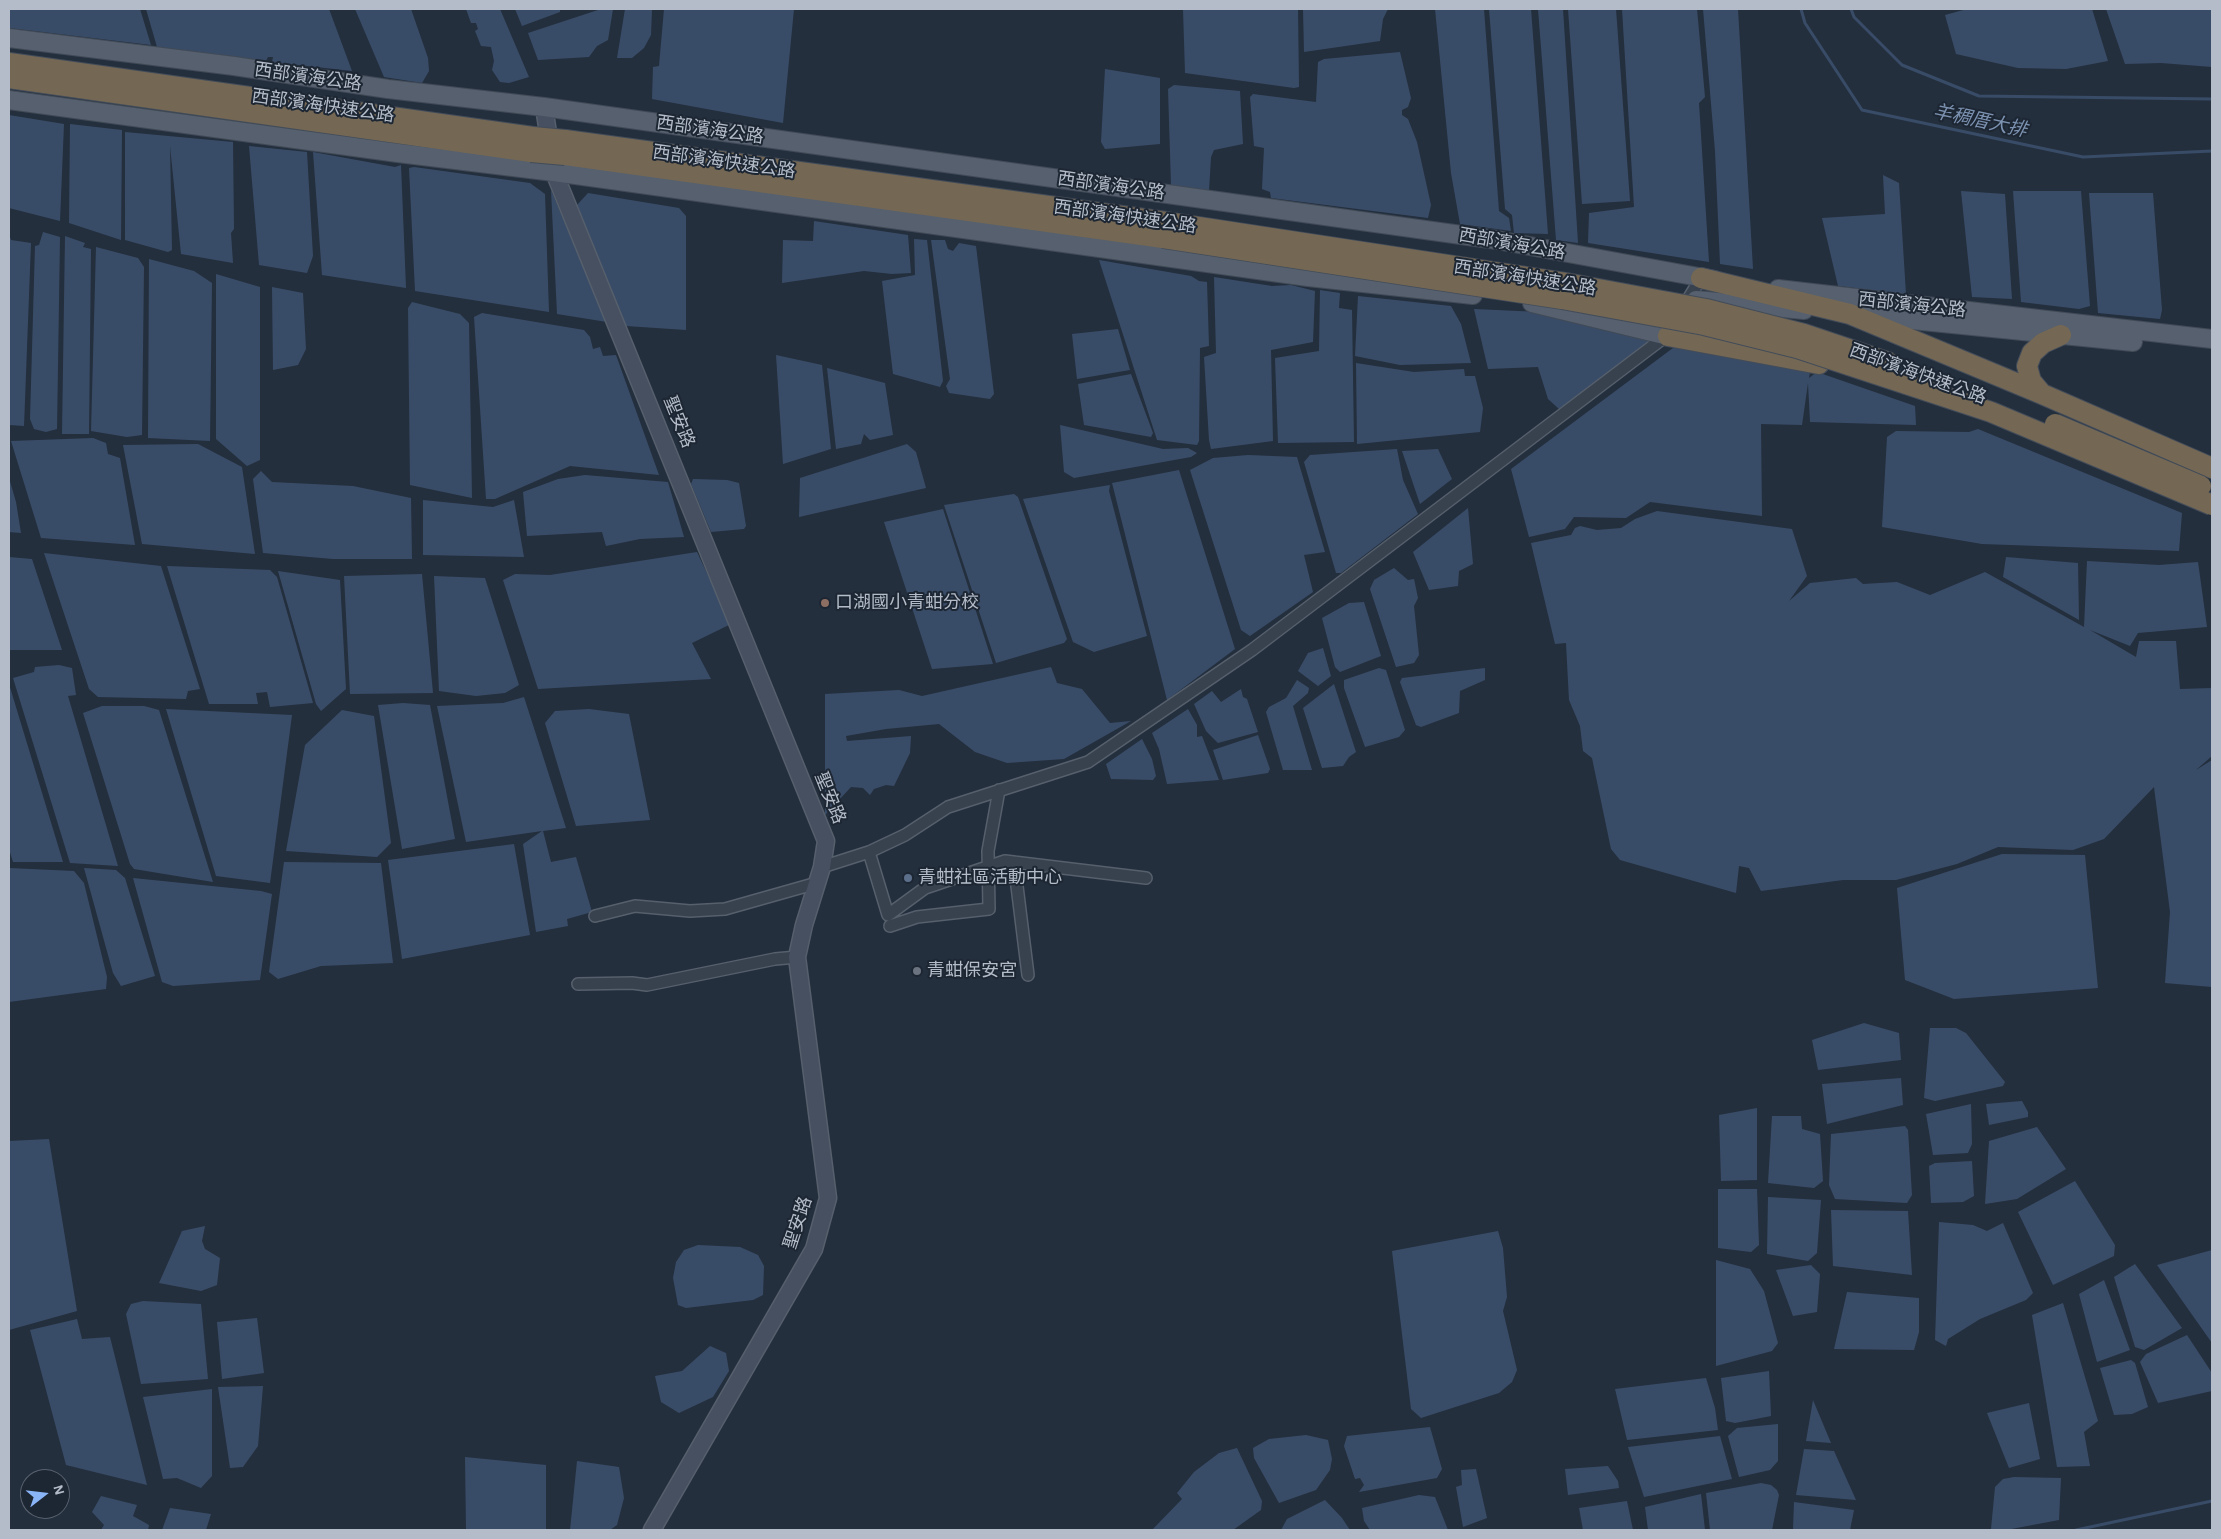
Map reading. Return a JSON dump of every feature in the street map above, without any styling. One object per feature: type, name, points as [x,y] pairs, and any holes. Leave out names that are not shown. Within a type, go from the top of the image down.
[{"type":"highway","name":"西部濱海快速公路","points":[[9,62],[532,145],[561,156],[1165,230],[1566,283],[1706,309],[1804,334],[2011,407],[2104,443],[2212,490]]},
{"type":"highway","name":"西部濱海快速公路","points":[[9,78],[532,145]]},
{"type":"highway","name":"西部濱海快速公路","points":[[1165,230],[1704,325],[1797,348],[1991,412],[2212,505]]},
{"type":"highway","points":[[1701,278],[1850,314],[2042,394],[2207,466]]},
{"type":"highway","points":[[2042,394],[2031,382],[2027,366],[2032,353],[2043,343],[2061,335]]},
{"type":"highway","points":[[1668,336],[1800,358],[1891,383],[2028,437],[2212,516]]},
{"type":"main road","name":"西部濱海公路","points":[[9,38],[234,66],[388,89],[544,107],[1497,240],[1701,278],[1856,299],[2212,339]]},
{"type":"main road","name":"西部濱海公路","points":[[9,100],[398,154],[561,156],[1308,277],[1532,303],[1688,299],[2212,349]]},
{"type":"main road","points":[[1532,303],[1668,336]]},
{"type":"street","name":"聖安路","points":[[544,107],[561,156],[826,841],[820,875],[797,957],[828,1198],[814,1249],[652,1530]]},
{"type":"street","points":[[595,916],[635,906],[690,911],[725,909],[820,875],[905,835],[948,806],[1088,762],[1252,650],[1503,458],[1668,336],[1701,278]]},
{"type":"street","points":[[890,926],[917,917],[989,910],[987,866],[998,790]]},
{"type":"street","points":[[869,852],[888,915],[925,888],[1005,861],[1146,878]]},
{"type":"street","points":[[1014,862],[1028,975]]},
{"type":"street","points":[[578,984],[632,983],[647,985],[775,959],[797,957]]},
{"type":"water","points":[[9,9],[140,9],[151,45],[9,28]]},
{"type":"water","points":[[146,9],[329,9],[352,71],[272,62],[273,57],[268,57],[266,61],[157,47]]},
{"type":"water","points":[[355,9],[411,9],[428,58],[429,71],[422,83],[384,77]]},
{"type":"water","points":[[466,9],[500,9],[529,77],[509,83],[500,82],[492,70],[494,61],[491,47],[481,46],[475,31],[478,29],[476,23],[471,23]]},
{"type":"water","points":[[515,9],[560,9],[560,12],[522,26]]},
{"type":"water","points":[[601,9],[613,9],[608,40],[597,46],[589,57],[538,60],[528,33]]},
{"type":"water","points":[[625,9],[652,9],[651,35],[644,48],[632,58],[617,58]]},
{"type":"water","points":[[664,9],[794,9],[783,123],[652,99],[653,67],[659,66]]},
{"type":"water","points":[[1183,9],[1298,9],[1299,87],[1294,88],[1185,73]]},
{"type":"water","points":[[1303,9],[1388,9],[1383,19],[1380,41],[1304,52]]},
{"type":"water","points":[[1435,9],[1484,9],[1499,211],[1509,218],[1511,231],[1460,224],[1451,173]]},
{"type":"water","points":[[1489,9],[1531,9],[1548,234],[1514,233],[1512,215],[1505,209]]},
{"type":"water","points":[[1538,9],[1563,9],[1578,243],[1556,240]]},
{"type":"water","points":[[1568,9],[1616,9],[1630,201],[1582,204]]},
{"type":"water","points":[[1622,9],[1697,9],[1705,97],[1699,103],[1709,262],[1588,243],[1589,213],[1634,207]]},
{"type":"water","points":[[1703,9],[1738,9],[1753,269],[1720,264],[1715,151]]},
{"type":"water","points":[[1967,9],[2092,9],[2108,61],[2066,69],[2018,68],[1956,54],[1945,15]]},
{"type":"water","points":[[2106,9],[2212,9],[2212,67],[2161,63],[2125,64]]},
{"type":"water","points":[[1400,52],[1411,98],[1408,107],[1402,110],[1402,115],[1408,119],[1417,142],[1431,205],[1428,218],[1271,198],[1270,192],[1262,189],[1264,148],[1254,146],[1250,97],[1253,94],[1316,102],[1318,62],[1324,59]]},
{"type":"water","points":[[1105,69],[1160,78],[1160,144],[1105,149],[1101,142]]},
{"type":"water","points":[[1174,85],[1240,91],[1243,144],[1214,150],[1211,157],[1209,191],[1171,185],[1168,89]]},
{"type":"water","points":[[9,115],[64,124],[60,221],[9,208]]},
{"type":"water","points":[[70,124],[122,130],[121,240],[69,223]]},
{"type":"water","points":[[125,132],[233,142],[234,229],[231,233],[233,263],[181,254],[170,146],[172,250],[168,252],[125,240]]},
{"type":"water","points":[[249,146],[307,152],[313,256],[307,273],[259,265]]},
{"type":"water","points":[[313,152],[395,167],[401,165],[406,288],[322,275]]},
{"type":"water","points":[[414,167],[530,183],[545,194],[549,312],[415,291],[409,168]]},
{"type":"water","points":[[1883,175],[1899,183],[1906,294],[1838,286],[1822,218],[1885,214]]},
{"type":"water","points":[[551,190],[607,322],[557,314]]},
{"type":"water","points":[[1961,191],[2005,194],[2012,299],[1972,297]]},
{"type":"water","points":[[2013,191],[2081,191],[2090,306],[2079,309],[2021,302]]},
{"type":"water","points":[[588,193],[679,208],[686,216],[686,330],[626,326],[577,205]]},
{"type":"water","points":[[2089,193],[2153,193],[2162,310],[2160,319],[2098,313]]},
{"type":"water","points":[[814,221],[908,235],[911,273],[892,274],[864,271],[782,283],[783,240],[813,241]]},
{"type":"water","points":[[43,232],[60,237],[57,429],[46,432],[34,429],[30,419],[35,246],[39,245]]},
{"type":"water","points":[[9,234],[11,240],[31,243],[24,426],[9,425]]},
{"type":"water","points":[[65,236],[85,243],[83,247],[91,249],[89,434],[62,434]]},
{"type":"water","points":[[914,239],[927,240],[943,381],[940,387],[893,374],[882,281],[915,275]]},
{"type":"water","points":[[931,240],[945,240],[948,249],[953,251],[959,243],[976,246],[994,394],[990,399],[949,393],[946,386],[950,379]]},
{"type":"water","points":[[96,247],[138,258],[144,267],[142,435],[127,437],[91,431]]},
{"type":"water","points":[[149,259],[194,271],[212,283],[210,441],[148,438]]},
{"type":"water","points":[[1099,260],[1191,276],[1199,281],[1207,282],[1209,346],[1200,348],[1199,441],[1197,445],[1157,440]]},
{"type":"water","points":[[216,274],[260,287],[260,460],[247,466],[216,439]]},
{"type":"water","points":[[1214,277],[1272,286],[1291,285],[1315,291],[1313,342],[1271,350],[1273,441],[1211,449],[1204,357],[1216,353]]},
{"type":"water","points":[[272,287],[303,293],[306,349],[298,365],[273,370]]},
{"type":"water","points":[[1320,290],[1340,293],[1339,308],[1352,310],[1354,442],[1278,443],[1275,358],[1319,351]]},
{"type":"water","points":[[1358,296],[1451,306],[1461,324],[1471,363],[1400,365],[1355,356]]},
{"type":"water","points":[[412,302],[460,314],[469,323],[472,498],[410,485],[408,308]]},
{"type":"water","points":[[1474,309],[1540,312],[1659,336],[1559,409],[1548,399],[1538,367],[1488,369]]},
{"type":"water","points":[[482,313],[584,330],[590,337],[593,349],[600,347],[603,356],[616,355],[659,475],[570,466],[495,499],[486,499],[474,317]]},
{"type":"water","points":[[1118,329],[1130,370],[1077,379],[1072,334]]},
{"type":"water","points":[[1681,342],[1810,372],[1809,378],[1817,372],[1915,406],[1916,425],[1810,422],[1808,383],[1802,425],[1761,424],[1762,516],[1650,502],[1626,518],[1574,517],[1565,529],[1529,537],[1511,469]]},
{"type":"water","points":[[776,355],[822,365],[831,449],[783,464]]},
{"type":"water","points":[[1356,363],[1414,372],[1464,369],[1465,376],[1475,376],[1483,408],[1480,432],[1357,444]]},
{"type":"water","points":[[827,368],[885,383],[893,435],[870,440],[864,434],[861,444],[836,449]]},
{"type":"water","points":[[1131,374],[1153,433],[1151,437],[1084,425],[1078,384]]},
{"type":"water","points":[[1060,425],[1163,449],[1188,448],[1197,453],[1191,457],[1074,478],[1064,472]]},
{"type":"water","points":[[1978,429],[2182,513],[2179,551],[1982,544],[1882,527],[1887,437],[1896,431],[1969,432]]},
{"type":"water","points":[[93,438],[106,443],[108,454],[120,458],[135,545],[41,538],[11,441]]},
{"type":"water","points":[[198,444],[242,467],[255,554],[142,544],[123,445]]},
{"type":"water","points":[[907,444],[916,452],[926,488],[799,517],[800,478]]},
{"type":"water","points":[[1397,449],[1403,480],[1418,514],[1341,573],[1336,573],[1304,462],[1310,455]]},
{"type":"water","points":[[1438,449],[1452,479],[1420,504],[1402,451]]},
{"type":"water","points":[[1248,455],[1297,457],[1325,552],[1304,555],[1313,592],[1250,636],[1241,630],[1190,470],[1213,458]]},
{"type":"water","points":[[1179,470],[1235,649],[1167,700],[1112,483]]},
{"type":"water","points":[[261,471],[272,482],[353,486],[411,498],[412,559],[333,559],[263,553],[253,479]]},
{"type":"water","points":[[585,475],[668,482],[684,537],[640,539],[606,546],[602,532],[527,536],[523,492],[558,479]]},
{"type":"water","points":[[9,478],[16,502],[21,533],[9,532]]},
{"type":"water","points":[[693,479],[727,480],[739,483],[746,526],[744,529],[711,532],[691,484]]},
{"type":"water","points":[[1110,485],[1109,491],[1147,636],[1094,652],[1073,642],[1023,499]]},
{"type":"water","points":[[1014,494],[1018,497],[1067,639],[1064,643],[996,663],[944,505]]},
{"type":"water","points":[[423,500],[493,507],[514,500],[524,557],[423,555]]},
{"type":"water","points":[[1468,508],[1473,564],[1459,571],[1458,586],[1429,590],[1413,552]]},
{"type":"water","points":[[943,509],[993,664],[932,669],[884,522]]},
{"type":"water","points":[[1657,511],[1792,529],[1807,576],[1789,601],[1810,583],[1856,578],[1863,584],[1897,582],[1930,595],[1985,572],[2084,627],[2087,561],[2159,565],[2198,562],[2207,627],[2138,633],[2130,646],[2090,630],[2136,657],[2139,641],[2176,641],[2180,689],[2212,688],[2212,756],[2196,770],[2212,760],[2212,987],[2165,983],[2170,912],[2154,787],[2104,839],[2073,850],[1998,847],[1957,864],[1896,880],[1843,880],[1761,891],[1749,868],[1739,866],[1736,893],[1620,860],[1611,849],[1592,758],[1583,751],[1580,726],[1569,700],[1566,643],[1555,644],[1531,543],[1571,535],[1575,528],[1580,526],[1597,530],[1621,528],[1635,519]]},
{"type":"water","points":[[697,552],[731,624],[692,643],[711,679],[538,689],[503,580],[515,574],[550,575]]},
{"type":"water","points":[[44,553],[161,566],[200,689],[188,691],[186,699],[98,697],[89,689]]},
{"type":"water","points":[[9,557],[32,559],[62,650],[9,650]]},
{"type":"water","points":[[2006,557],[2078,563],[2079,620],[2003,577]]},
{"type":"water","points":[[167,566],[270,570],[277,577],[313,703],[270,707],[267,692],[256,693],[258,704],[209,704]]},
{"type":"water","points":[[1394,568],[1408,580],[1414,579],[1418,598],[1414,606],[1419,655],[1414,663],[1396,667],[1370,589],[1374,580]]},
{"type":"water","points":[[278,571],[340,580],[346,689],[321,711],[316,704]]},
{"type":"water","points":[[422,574],[433,693],[350,694],[344,576]]},
{"type":"water","points":[[434,576],[485,578],[519,685],[505,693],[476,696],[439,691]]},
{"type":"water","points":[[1364,602],[1381,656],[1340,672],[1335,667],[1322,618],[1349,603]]},
{"type":"water","points":[[1323,648],[1331,676],[1318,686],[1298,671],[1308,653]]},
{"type":"water","points":[[59,665],[72,668],[76,695],[68,696],[118,866],[70,863],[13,678],[34,672],[35,667]]},
{"type":"water","points":[[1051,667],[1057,683],[1082,689],[1110,723],[1131,721],[1064,759],[1007,763],[975,752],[939,724],[886,729],[846,736],[847,741],[911,736],[910,753],[894,786],[886,785],[874,789],[870,795],[863,788],[851,787],[825,815],[825,694],[899,690],[922,696]]},
{"type":"water","points":[[1379,668],[1386,670],[1405,730],[1399,737],[1365,747],[1344,688],[1344,680]]},
{"type":"water","points":[[1485,668],[1485,680],[1460,691],[1459,713],[1421,727],[1416,725],[1400,682],[1402,678]]},
{"type":"water","points":[[1297,680],[1309,688],[1308,693],[1293,706],[1312,770],[1283,770],[1266,712],[1269,707],[1286,698]]},
{"type":"water","points":[[9,684],[63,862],[13,862],[9,849]]},
{"type":"water","points":[[1334,684],[1356,752],[1349,757],[1343,766],[1322,768],[1303,708]]},
{"type":"water","points":[[1241,689],[1243,697],[1247,699],[1258,732],[1218,743],[1206,731],[1194,704],[1212,691],[1221,702]]},
{"type":"water","points":[[524,697],[566,828],[543,831],[551,862],[576,857],[592,912],[567,919],[568,926],[536,932],[523,844],[542,831],[466,842],[437,706],[503,703]]},
{"type":"water","points":[[403,703],[430,705],[455,839],[402,849],[378,705]]},
{"type":"water","points":[[102,706],[144,706],[159,710],[213,882],[134,869],[130,864],[83,713]]},
{"type":"water","points":[[166,709],[292,715],[270,883],[216,876]]},
{"type":"water","points":[[589,709],[629,714],[650,820],[576,826],[545,723],[555,711]]},
{"type":"water","points":[[1188,709],[1197,725],[1197,737],[1202,736],[1219,780],[1167,784],[1159,749],[1152,733]]},
{"type":"water","points":[[342,710],[374,716],[391,843],[377,857],[286,851],[305,745]]},
{"type":"water","points":[[1258,735],[1270,769],[1268,773],[1223,780],[1213,750]]},
{"type":"water","points":[[1142,739],[1152,759],[1156,776],[1153,780],[1111,779],[1106,764]]},
{"type":"water","points":[[514,844],[530,935],[402,959],[388,860]]},
{"type":"water","points":[[2002,854],[2085,855],[2098,988],[1954,999],[1905,980],[1897,888]]},
{"type":"water","points":[[284,862],[381,863],[393,963],[321,966],[278,979],[269,972]]},
{"type":"water","points":[[9,868],[74,871],[84,883],[107,977],[106,989],[9,1002]]},
{"type":"water","points":[[84,868],[116,870],[125,878],[155,976],[121,986],[113,973]]},
{"type":"water","points":[[133,878],[261,891],[272,894],[260,980],[173,986],[162,982]]},
{"type":"water","points":[[1864,1023],[1899,1033],[1901,1060],[1818,1070],[1812,1040]]},
{"type":"water","points":[[1930,1028],[1956,1028],[1966,1033],[2005,1082],[2003,1086],[1935,1101],[1924,1098]]},
{"type":"water","points":[[1901,1078],[1903,1105],[1827,1124],[1822,1084]]},
{"type":"water","points":[[2022,1101],[2028,1112],[2028,1117],[1989,1125],[1986,1104]]},
{"type":"water","points":[[1971,1104],[1972,1144],[1968,1153],[1933,1155],[1926,1114]]},
{"type":"water","points":[[1757,1108],[1757,1180],[1721,1181],[1719,1115]]},
{"type":"water","points":[[1772,1116],[1801,1116],[1802,1129],[1820,1134],[1823,1181],[1814,1188],[1768,1183]]},
{"type":"water","points":[[1905,1126],[1908,1130],[1912,1195],[1907,1203],[1835,1199],[1829,1185],[1831,1134]]},
{"type":"water","points":[[2037,1127],[2066,1169],[2017,1199],[1985,1204],[1989,1141]]},
{"type":"water","points":[[49,1139],[77,1311],[9,1330],[9,1141]]},
{"type":"water","points":[[1972,1161],[1974,1196],[1963,1202],[1931,1203],[1929,1166],[1935,1163]]},
{"type":"water","points":[[2075,1181],[2115,1245],[2114,1256],[2053,1285],[2018,1212]]},
{"type":"water","points":[[1718,1189],[1757,1189],[1759,1245],[1751,1252],[1718,1248]]},
{"type":"water","points":[[1768,1197],[1821,1200],[1817,1253],[1808,1261],[1767,1254]]},
{"type":"water","points":[[1831,1210],[1908,1211],[1912,1275],[1833,1266]]},
{"type":"water","points":[[1939,1222],[1973,1225],[1987,1231],[2003,1223],[2033,1293],[2026,1300],[1980,1319],[1948,1339],[1946,1346],[1935,1340]]},
{"type":"water","points":[[205,1226],[202,1241],[205,1249],[220,1258],[217,1285],[201,1291],[159,1283],[182,1231]]},
{"type":"water","points":[[1498,1231],[1503,1248],[1507,1297],[1503,1311],[1517,1370],[1512,1382],[1499,1393],[1421,1418],[1411,1409],[1392,1251]]},
{"type":"water","points":[[698,1245],[740,1247],[758,1255],[764,1266],[763,1295],[753,1300],[686,1308],[678,1305],[673,1278],[676,1262],[684,1250]]},
{"type":"water","points":[[2212,1250],[2212,1343],[2157,1265]]},
{"type":"water","points":[[1716,1260],[1750,1269],[1764,1291],[1778,1343],[1772,1351],[1716,1366]]},
{"type":"water","points":[[2135,1264],[2182,1328],[2144,1350],[2135,1347],[2114,1277]]},
{"type":"water","points":[[1811,1265],[1820,1274],[1817,1312],[1793,1316],[1776,1270]]},
{"type":"water","points":[[2104,1280],[2130,1350],[2097,1362],[2079,1294]]},
{"type":"water","points":[[1847,1292],[1919,1298],[1919,1332],[1914,1350],[1834,1349]]},
{"type":"water","points":[[143,1301],[201,1304],[208,1379],[141,1384],[126,1314],[131,1304]]},
{"type":"water","points":[[2063,1303],[2098,1421],[2084,1432],[2090,1466],[2057,1467],[2032,1315]]},
{"type":"water","points":[[257,1318],[264,1373],[222,1379],[217,1322]]},
{"type":"water","points":[[77,1319],[82,1339],[110,1337],[147,1485],[66,1465],[30,1330]]},
{"type":"water","points":[[2187,1335],[2212,1373],[2212,1391],[2158,1403],[2140,1362],[2146,1354]]},
{"type":"water","points":[[710,1346],[726,1353],[729,1371],[713,1397],[679,1413],[661,1402],[655,1376],[682,1371]]},
{"type":"water","points":[[2131,1360],[2135,1363],[2148,1407],[2132,1414],[2114,1415],[2100,1368]]},
{"type":"water","points":[[1769,1371],[1771,1416],[1735,1423],[1726,1421],[1721,1378]]},
{"type":"water","points":[[1706,1378],[1715,1408],[1718,1430],[1627,1440],[1615,1389]]},
{"type":"water","points":[[263,1386],[258,1446],[243,1467],[230,1468],[218,1387]]},
{"type":"water","points":[[212,1389],[212,1476],[201,1488],[177,1478],[163,1479],[143,1397]]},
{"type":"water","points":[[1813,1400],[1831,1443],[1806,1441]]},
{"type":"water","points":[[2029,1403],[2040,1459],[2009,1468],[1987,1413]]},
{"type":"water","points":[[1778,1424],[1778,1461],[1770,1470],[1739,1477],[1728,1436],[1737,1428]]},
{"type":"water","points":[[1430,1427],[1442,1469],[1437,1478],[1359,1492],[1364,1485],[1360,1478],[1355,1479],[1344,1446],[1347,1436]]},
{"type":"water","points":[[1306,1435],[1328,1440],[1332,1459],[1330,1470],[1316,1490],[1279,1503],[1254,1458],[1253,1448],[1269,1439]]},
{"type":"water","points":[[1720,1436],[1732,1479],[1644,1497],[1628,1447]]},
{"type":"water","points":[[1237,1448],[1262,1501],[1261,1510],[1233,1530],[1152,1530],[1182,1499],[1177,1493],[1194,1472],[1219,1453]]},
{"type":"water","points":[[1804,1449],[1834,1451],[1856,1500],[1796,1495]]},
{"type":"water","points":[[465,1457],[546,1465],[546,1530],[466,1530]]},
{"type":"water","points":[[577,1461],[619,1467],[624,1498],[617,1525],[610,1530],[570,1530]]},
{"type":"water","points":[[1608,1466],[1618,1481],[1619,1488],[1568,1495],[1565,1469]]},
{"type":"water","points":[[1476,1469],[1487,1518],[1463,1527],[1456,1487],[1462,1485],[1461,1470]]},
{"type":"water","points":[[2014,1477],[2061,1478],[2059,1520],[2006,1530],[1991,1529],[1995,1487],[2003,1479]]},
{"type":"water","points":[[1761,1483],[1771,1485],[1777,1490],[1779,1495],[1772,1530],[1710,1530],[1706,1493]]},
{"type":"water","points":[[1701,1494],[1705,1530],[1648,1530],[1645,1507]]},
{"type":"water","points":[[1419,1495],[1435,1497],[1448,1530],[1370,1530],[1364,1521],[1362,1508]]},
{"type":"water","points":[[101,1496],[137,1505],[133,1516],[149,1525],[148,1530],[101,1530],[104,1525],[92,1512]]},
{"type":"water","points":[[1325,1500],[1342,1518],[1350,1530],[1281,1530],[1287,1519]]},
{"type":"water","points":[[1627,1501],[1633,1530],[1583,1530],[1579,1508]]},
{"type":"water","points":[[1794,1502],[1854,1510],[1850,1530],[1793,1530]]},
{"type":"water","points":[[170,1508],[211,1514],[206,1530],[162,1530]]},
{"type":"waterway","name":"羊稠厝大排","points":[[1801,9],[1805,23],[1862,110],[2083,157],[2212,151]]},
{"type":"waterway","points":[[1851,9],[1854,17],[1902,65],[1979,96],[2212,99]]},
{"type":"waterway","points":[[2076,1530],[2212,1501]]},
{"type":"place","name":"口湖國小青蚶分校","points":[[825,603]]},
{"type":"place","name":"青蚶社區活動中心","points":[[908,878]]},
{"type":"place","name":"青蚶保安宮","points":[[917,971]]}]
